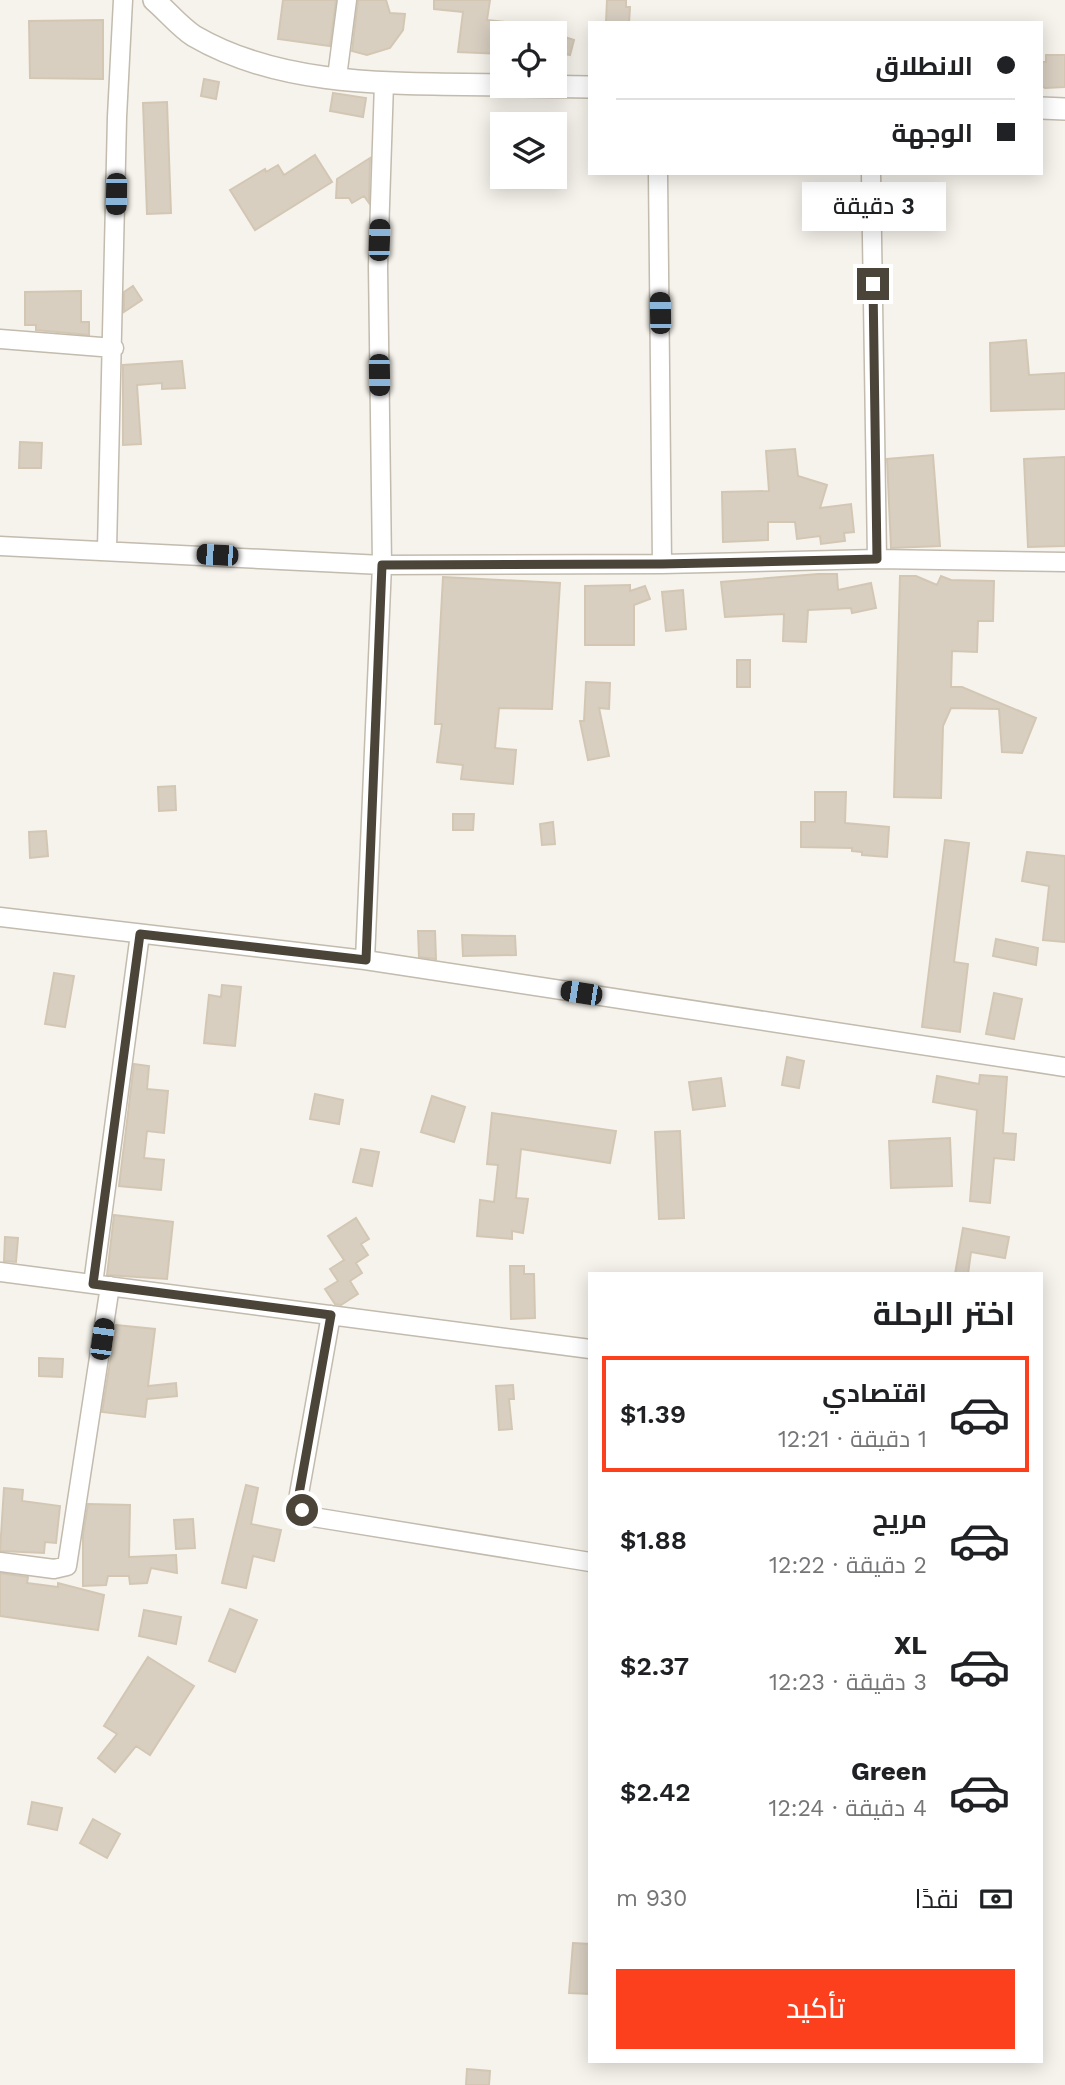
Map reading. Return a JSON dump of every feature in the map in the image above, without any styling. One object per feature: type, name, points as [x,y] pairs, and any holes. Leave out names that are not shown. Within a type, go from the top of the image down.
[{"type":"street","points":[[107,549],[114,348],[117,117],[123,0]]},
{"type":"street","points":[[155,0],[192,35],[260,67],[384,83],[490,85]]},
{"type":"street","points":[[337,78],[347,0]]},
{"type":"street","points":[[366,960],[382,565],[378,266],[384,83]]},
{"type":"street","points":[[567,87],[588,87]]},
{"type":"street","points":[[1043,108],[1065,109]]},
{"type":"street","points":[[658,175],[662,564]]},
{"type":"street","points":[[871,175],[877,559]]},
{"type":"street","points":[[0,339],[114,348]]},
{"type":"street","points":[[0,546],[107,549],[382,565],[662,564],[877,559],[1065,562]]},
{"type":"street","points":[[0,917],[366,960],[1065,1067]]},
{"type":"street","points":[[0,1562],[54,1569],[67,1566],[140,934]]},
{"type":"street","points":[[0,1272],[588,1349]]},
{"type":"street","points":[[331,1315],[299,1494],[302,1510],[313,1517],[588,1562]]},
{"type":"building","points":[[283,0],[336,0],[330,46],[278,39]]},
{"type":"building","points":[[358,0],[386,0],[390,13],[405,14],[403,30],[390,48],[367,55],[352,51]]},
{"type":"building","points":[[434,0],[490,0],[487,20],[496,21],[490,21],[490,53],[458,52],[463,12],[434,9]]},
{"type":"building","points":[[607,0],[626,0],[626,7],[630,7],[629,21],[606,21]]},
{"type":"building","points":[[103,20],[103,79],[30,78],[29,21]]},
{"type":"building","points":[[567,38],[574,40],[570,55],[567,54]]},
{"type":"building","points":[[1046,55],[1065,55],[1065,87],[1043,86],[1043,62],[1046,62]]},
{"type":"building","points":[[204,79],[219,82],[216,99],[201,96]]},
{"type":"building","points":[[333,93],[366,98],[363,117],[330,111]]},
{"type":"building","points":[[167,102],[171,213],[147,214],[143,103]]},
{"type":"building","points":[[315,155],[332,182],[255,230],[230,190],[265,169],[266,172],[278,165],[284,175]]},
{"type":"building","points":[[370,158],[369,203],[364,196],[352,203],[349,198],[336,198],[337,179]]},
{"type":"building","points":[[133,286],[142,300],[124,312],[124,292]]},
{"type":"building","points":[[81,291],[81,322],[89,322],[89,335],[36,330],[36,325],[25,325],[25,292]]},
{"type":"building","points":[[1026,340],[1029,375],[1065,373],[1065,409],[991,411],[990,343]]},
{"type":"building","points":[[182,361],[185,388],[162,389],[162,383],[137,385],[141,444],[123,445],[123,365]]},
{"type":"building","points":[[20,442],[42,443],[41,468],[19,468]]},
{"type":"building","points":[[795,449],[798,476],[827,485],[820,508],[851,504],[854,532],[844,533],[845,541],[821,544],[820,536],[797,539],[795,522],[768,522],[768,540],[723,542],[722,492],[769,491],[766,451]]},
{"type":"building","points":[[933,455],[940,546],[891,548],[887,459]]},
{"type":"building","points":[[1065,457],[1065,546],[1028,547],[1024,459]]},
{"type":"building","points":[[837,574],[838,590],[871,583],[876,608],[852,613],[851,608],[808,610],[806,642],[783,641],[784,614],[725,617],[721,582]]},
{"type":"building","points":[[900,576],[916,576],[937,585],[941,576],[951,580],[994,581],[993,621],[978,621],[977,652],[952,651],[951,687],[962,687],[1036,718],[1022,753],[1002,752],[999,709],[951,708],[943,726],[941,798],[894,797]]},
{"type":"building","points":[[443,577],[560,583],[552,709],[499,708],[495,748],[516,750],[513,784],[461,779],[463,765],[437,762],[442,724],[435,724]]},
{"type":"building","points":[[630,585],[630,591],[645,586],[650,599],[634,605],[634,645],[585,645],[585,586]]},
{"type":"building","points":[[683,590],[686,629],[666,631],[662,592]]},
{"type":"building","points":[[737,660],[750,660],[750,687],[737,687]]},
{"type":"building","points":[[586,682],[610,683],[609,709],[599,708],[609,756],[588,760],[580,721],[584,721]]},
{"type":"building","points":[[175,786],[176,810],[159,811],[158,787]]},
{"type":"building","points":[[815,792],[846,792],[845,823],[889,827],[887,857],[862,855],[862,852],[852,851],[852,848],[801,847],[801,822],[815,822]]},
{"type":"building","points":[[453,814],[474,814],[473,830],[453,830]]},
{"type":"building","points":[[553,822],[555,844],[542,845],[540,824]]},
{"type":"building","points":[[46,831],[48,856],[30,858],[29,832]]},
{"type":"building","points":[[945,840],[969,843],[954,962],[968,964],[960,1032],[922,1027]]},
{"type":"building","points":[[1027,852],[1065,856],[1065,942],[1043,940],[1049,886],[1022,881]]},
{"type":"building","points":[[418,931],[435,931],[436,959],[419,957]]},
{"type":"building","points":[[462,935],[515,936],[516,955],[463,956]]},
{"type":"building","points":[[996,939],[1038,948],[1036,965],[993,956]]},
{"type":"building","points":[[54,973],[74,976],[65,1027],[45,1024]]},
{"type":"building","points":[[222,985],[241,987],[235,1046],[204,1043],[209,995],[221,997]]},
{"type":"building","points":[[994,993],[1022,999],[1014,1039],[986,1034]]},
{"type":"building","points":[[787,1057],[804,1061],[799,1088],[782,1085]]},
{"type":"building","points":[[134,1064],[149,1066],[147,1089],[168,1091],[164,1133],[147,1131],[144,1158],[164,1160],[161,1190],[119,1186]]},
{"type":"building","points":[[980,1075],[1007,1077],[1003,1133],[1016,1134],[1014,1160],[994,1158],[990,1203],[970,1201],[977,1110],[933,1102],[937,1076],[979,1084]]},
{"type":"building","points":[[721,1078],[725,1106],[693,1110],[689,1082]]},
{"type":"building","points":[[315,1094],[343,1100],[339,1124],[310,1119]]},
{"type":"building","points":[[432,1096],[465,1107],[454,1142],[421,1132]]},
{"type":"building","points":[[492,1113],[616,1131],[610,1163],[521,1149],[516,1198],[528,1199],[523,1233],[512,1231],[512,1239],[477,1236],[480,1200],[494,1202],[498,1165],[487,1164]]},
{"type":"building","points":[[680,1131],[684,1218],[659,1219],[655,1132]]},
{"type":"building","points":[[950,1138],[952,1186],[891,1188],[889,1141]]},
{"type":"building","points":[[361,1149],[379,1152],[372,1186],[353,1182]]},
{"type":"building","points":[[114,1215],[173,1222],[167,1279],[107,1275]]},
{"type":"building","points":[[356,1218],[369,1239],[361,1244],[368,1255],[356,1263],[362,1273],[350,1281],[358,1294],[341,1305],[335,1304],[325,1289],[338,1281],[330,1269],[344,1260],[328,1236]]},
{"type":"building","points":[[963,1228],[1009,1237],[1005,1258],[971,1252],[968,1272],[955,1272]]},
{"type":"building","points":[[5,1237],[18,1238],[16,1262],[4,1261]]},
{"type":"building","points":[[510,1266],[524,1266],[524,1274],[534,1274],[535,1318],[511,1319]]},
{"type":"building","points":[[116,1325],[155,1329],[148,1386],[176,1383],[177,1396],[147,1399],[145,1417],[102,1412]]},
{"type":"building","points":[[39,1358],[63,1359],[62,1377],[39,1376]]},
{"type":"building","points":[[513,1385],[514,1399],[509,1399],[512,1429],[499,1430],[496,1386]]},
{"type":"building","points":[[246,1485],[258,1488],[251,1524],[281,1530],[274,1561],[253,1556],[246,1588],[222,1583]]},
{"type":"building","points":[[4,1488],[23,1490],[22,1501],[60,1506],[56,1543],[45,1542],[44,1553],[0,1551]]},
{"type":"building","points":[[88,1504],[130,1505],[129,1557],[176,1555],[177,1573],[151,1568],[147,1583],[130,1584],[129,1576],[108,1576],[106,1585],[83,1586],[83,1535]]},
{"type":"building","points":[[193,1519],[195,1548],[176,1549],[174,1520]]},
{"type":"building","points":[[0,1573],[28,1577],[27,1583],[58,1587],[58,1583],[104,1595],[98,1630],[0,1616]]},
{"type":"building","points":[[230,1609],[257,1620],[235,1672],[209,1661]]},
{"type":"building","points":[[144,1610],[181,1617],[176,1644],[139,1636]]},
{"type":"building","points":[[148,1657],[194,1686],[150,1755],[136,1746],[115,1772],[98,1758],[117,1734],[104,1726]]},
{"type":"building","points":[[32,1802],[62,1808],[57,1830],[28,1824]]},
{"type":"building","points":[[93,1819],[120,1834],[107,1858],[80,1843]]},
{"type":"building","points":[[573,1943],[588,1944],[588,1994],[569,1993]]},
{"type":"building","points":[[467,2069],[490,2071],[489,2085],[466,2085]]},
{"type":"route","points":[[302,1510],[299,1494],[331,1315],[93,1284],[140,934],[366,960],[382,565],[662,564],[877,559],[873,284]]}]
